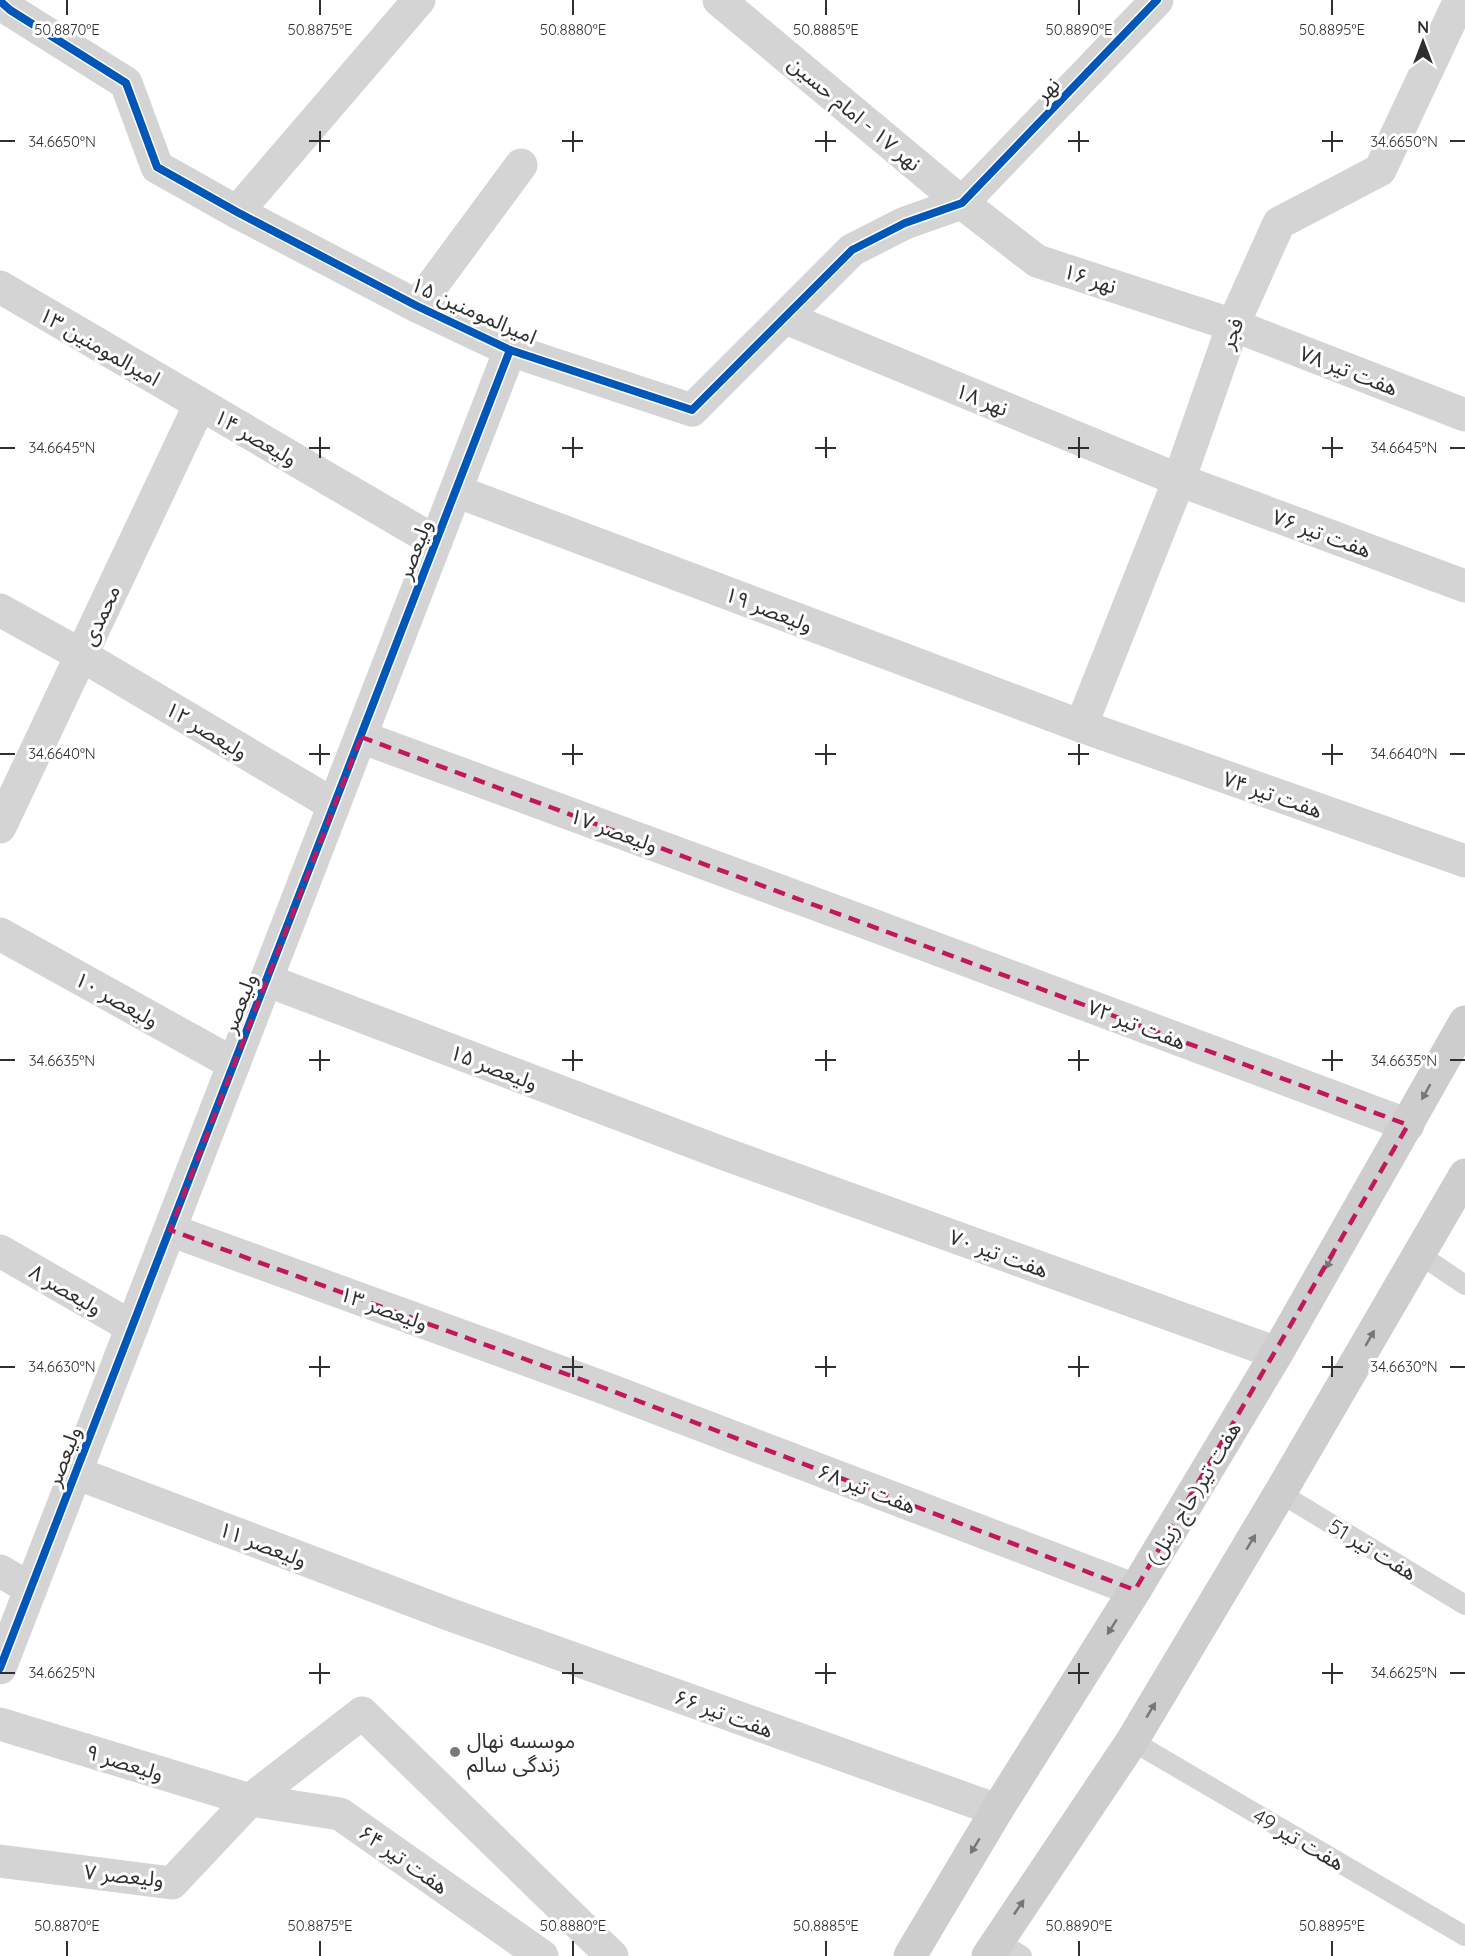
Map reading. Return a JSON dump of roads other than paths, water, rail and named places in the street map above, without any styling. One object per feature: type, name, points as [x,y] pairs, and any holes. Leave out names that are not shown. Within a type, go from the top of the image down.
[{"type":"main road","name":"هفت تیر(حاج زینل)","points":[[910,1956],[997,1810],[1135,1590],[1277,1353],[1465,1022]]},
{"type":"main road","points":[[1002,1951],[1132,1741],[1280,1493],[1465,1175]]},
{"type":"street","points":[[237,212],[419,0]]},
{"type":"street","name":"نهر ۱۷ - امام حسین","points":[[719,0],[963,203]]},
{"type":"street","name":"نهر","points":[[963,203],[1157,0]]},
{"type":"street","name":"فجر","points":[[1082,726],[1179,480],[1233,325],[1279,224],[1380,170],[1460,0]]},
{"type":"street","name":"امیرالمومنین ۱۵","points":[[3,13],[126,82],[157,167],[237,212],[417,306],[510,350],[692,410],[852,250],[905,223],[963,203]]},
{"type":"street","points":[[417,306],[521,165]]},
{"type":"street","name":"نهر ۱۶","points":[[963,203],[1037,261],[1233,325]]},
{"type":"street","name":"امیرالمومنین ۱۳","points":[[0,287],[200,404]]},
{"type":"street","name":"نهر ۱۸","points":[[786,318],[1179,480]]},
{"type":"street","name":"هفت تیر ۷۸","points":[[1233,325],[1465,415]]},
{"type":"street","name":"ولیعصر","points":[[0,1668],[510,350]]},
{"type":"street","name":"ولیعصر ۱۴","points":[[200,404],[436,542]]},
{"type":"street","name":"محمدی","points":[[0,827],[200,404]]},
{"type":"street","name":"هفت تیر ۷۶","points":[[1179,480],[1465,586]]},
{"type":"street","name":"ولیعصر ۱۹","points":[[456,491],[1082,726]]},
{"type":"street","name":"ولیعصر ۱۲","points":[[0,610],[81,655],[334,805]]},
{"type":"street","name":"هفت تیر ۷۴","points":[[1082,726],[1465,861]]},
{"type":"street","name":"ولیعصر ۱۷","points":[[361,737],[867,922]]},
{"type":"street","name":"هفت تیر ۷۲","points":[[867,922],[1408,1125]]},
{"type":"street","name":"ولیعصر ۱۰","points":[[0,934],[234,1064]]},
{"type":"street","name":"ولیعصر ۱۵","points":[[266,980],[722,1154]]},
{"type":"street","name":"هفت تیر ۷۰","points":[[722,1154],[1277,1353]]},
{"type":"street","name":"ولیعصر ۱۳","points":[[170,1230],[599,1386]]},
{"type":"street","name":"ولیعصر ۸","points":[[0,1251],[132,1327]]},
{"type":"street","name":"هفت تیر ۶۸","points":[[599,1386],[1135,1590]]},
{"type":"street","name":"ولیعصر ۱۱","points":[[76,1473],[451,1616]]},
{"type":"street","points":[[0,1571],[31,1589]]},
{"type":"street","name":"هفت تیر ۶۶","points":[[451,1616],[997,1810]]},
{"type":"street","points":[[250,1800],[362,1713],[612,1956]]},
{"type":"street","name":"ولیعصر ۹","points":[[0,1724],[250,1800]]},
{"type":"street","name":"ولیعصر ۷","points":[[0,1861],[172,1882],[250,1800]]},
{"type":"street","name":"هفت تیر ۶۴","points":[[250,1800],[340,1814],[542,1956]]},
{"type":"lane","points":[[1419,1254],[1465,1285]]},
{"type":"lane","name":"هفت تیر 51","points":[[1280,1493],[1465,1605]]},
{"type":"lane","name":"هفت تیر 49","points":[[1132,1741],[1465,1936]]},
{"type":"place","name":"موسسه نهال زندگی سالم","points":[[455,1752]]}]
